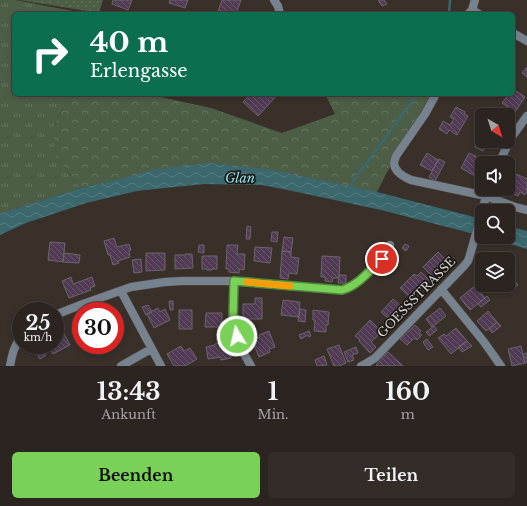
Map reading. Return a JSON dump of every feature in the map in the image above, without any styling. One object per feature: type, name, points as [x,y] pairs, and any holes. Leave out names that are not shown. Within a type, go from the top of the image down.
[{"type":"street","points":[[274,0],[280,12]]},
{"type":"street","points":[[473,12],[475,0]]},
{"type":"street","points":[[515,34],[527,41]]},
{"type":"street","points":[[435,96],[425,114],[396,156],[394,163],[396,168],[402,176],[411,180],[475,191]]},
{"type":"street","points":[[502,156],[511,138],[527,116]]},
{"type":"street","points":[[494,196],[527,210]]},
{"type":"street","name":"GOESSSTRASSE","points":[[361,366],[375,358],[440,289],[464,266],[468,261],[475,239]]},
{"type":"street","points":[[64,312],[141,285],[182,280],[234,281],[342,290],[355,284],[365,276],[382,259],[390,245]]},
{"type":"street","points":[[234,281],[234,328],[250,366]]},
{"type":"street","points":[[440,289],[484,342],[501,366]]},
{"type":"street","points":[[121,291],[161,366]]},
{"type":"street","points":[[121,366],[151,349]]},
{"type":"street","points":[[10,366],[13,354]]},
{"type":"green space","points":[[0,0],[15,0],[78,12],[12,12],[12,96],[70,96],[54,125],[54,154],[81,188],[0,214]]},
{"type":"green space","points":[[19,0],[103,0],[99,12]]},
{"type":"green space","points":[[70,96],[156,96],[211,108],[282,133],[335,114],[326,96],[430,96],[375,196],[307,183],[134,176],[81,188],[54,154],[54,125]]},
{"type":"water","name":"Glan","points":[[210,163],[272,170],[377,192],[475,217],[475,234],[381,210],[262,185],[204,184],[137,191],[86,203],[26,223],[0,235],[0,214],[2,213],[81,188],[151,170]]},
{"type":"water","points":[[515,228],[527,231],[527,249],[510,244],[515,244]]},
{"type":"building","points":[[113,0],[132,0],[128,10],[112,4]]},
{"type":"building","points":[[170,0],[188,0],[185,8],[169,3]]},
{"type":"building","points":[[222,0],[241,0],[237,12],[218,12]]},
{"type":"building","points":[[378,0],[384,0],[387,4],[382,6]]},
{"type":"building","points":[[527,67],[527,77],[522,73]]},
{"type":"building","points":[[515,90],[525,97],[515,112],[515,108],[509,108],[502,103],[507,96],[515,96]]},
{"type":"building","points":[[249,96],[276,96],[258,116],[243,102]]},
{"type":"building","points":[[456,107],[465,112],[464,114],[468,116],[457,135],[449,130],[447,134],[439,129],[443,121],[450,125],[454,119],[450,117]]},
{"type":"building","points":[[477,148],[485,148],[483,151]]},
{"type":"building","points":[[427,153],[438,160],[432,171],[420,165]]},
{"type":"building","points":[[469,153],[475,156],[475,176],[461,168]]},
{"type":"building","points":[[439,159],[445,162],[435,181],[429,177]]},
{"type":"building","points":[[515,173],[527,179],[527,191],[525,195],[520,192],[518,196],[515,194]]},
{"type":"building","points":[[247,226],[251,227],[250,239],[246,239]]},
{"type":"building","points":[[272,232],[278,232],[277,242],[271,241]]},
{"type":"building","points":[[284,237],[293,238],[291,252],[282,251]]},
{"type":"building","points":[[114,238],[117,247],[129,244],[131,250],[129,251],[130,257],[118,261],[119,263],[113,265],[104,241]]},
{"type":"building","points":[[50,242],[65,243],[63,262],[48,260]]},
{"type":"building","points":[[405,244],[409,246],[406,251],[402,248]]},
{"type":"building","points":[[199,245],[204,245],[204,253],[198,252]]},
{"type":"building","points":[[227,245],[238,245],[237,254],[245,254],[244,270],[239,269],[239,273],[229,272],[229,269],[226,269]]},
{"type":"building","points":[[255,247],[272,248],[270,263],[254,261]]},
{"type":"building","points":[[368,250],[373,251],[371,260],[366,259]]},
{"type":"building","points":[[282,251],[291,252],[291,257],[299,258],[297,274],[289,273],[288,279],[280,278]]},
{"type":"building","points":[[438,252],[450,264],[435,279],[423,267]]},
{"type":"building","points":[[64,253],[80,255],[79,263],[63,262]]},
{"type":"building","points":[[146,253],[165,253],[165,270],[146,271]]},
{"type":"building","points":[[185,254],[192,254],[193,268],[175,269],[175,255],[186,255]]},
{"type":"building","points":[[202,256],[217,256],[217,269],[202,269]]},
{"type":"building","points":[[322,256],[340,257],[339,278],[333,278],[332,282],[325,281],[325,277],[321,277]]},
{"type":"building","points":[[141,259],[142,272],[134,273],[132,260]]},
{"type":"building","points":[[421,272],[430,281],[412,299],[400,288],[414,274],[417,276]]},
{"type":"building","points":[[339,275],[346,275],[346,283],[338,283]]},
{"type":"building","points":[[71,277],[73,284],[92,277],[95,286],[90,288],[91,290],[69,298],[62,281]]},
{"type":"building","points":[[475,286],[475,292],[480,292],[485,298],[470,310],[460,298]]},
{"type":"building","points":[[487,296],[490,300],[481,307],[478,304]]},
{"type":"building","points":[[255,298],[262,298],[262,319],[243,319],[243,304],[255,304]]},
{"type":"building","points":[[393,299],[403,308],[391,321],[381,312]]},
{"type":"building","points":[[283,300],[300,302],[299,317],[281,315]]},
{"type":"building","points":[[169,301],[173,301],[173,310],[170,310]]},
{"type":"building","points":[[148,305],[152,312],[146,315],[142,307]]},
{"type":"building","points":[[158,308],[160,312],[165,309],[170,320],[154,328],[147,314]]},
{"type":"building","points":[[440,308],[446,316],[432,327],[426,319]]},
{"type":"building","points":[[300,309],[306,310],[305,322],[298,321]]},
{"type":"building","points":[[179,310],[192,310],[192,329],[179,329]]},
{"type":"building","points":[[313,310],[329,312],[326,332],[314,331],[315,320],[313,320]]},
{"type":"building","points":[[488,311],[497,322],[486,331],[477,321]]},
{"type":"building","points":[[206,313],[222,313],[222,327],[205,327]]},
{"type":"building","points":[[370,320],[382,332],[371,342],[376,347],[370,353],[355,336]]},
{"type":"building","points":[[497,322],[501,326],[492,333],[489,329]]},
{"type":"building","points":[[415,325],[421,331],[419,333],[422,335],[417,340],[414,338],[407,345],[400,339]]},
{"type":"building","points":[[434,326],[437,330],[429,336],[426,332]]},
{"type":"building","points":[[456,328],[467,341],[451,354],[438,338],[444,334],[446,336]]},
{"type":"building","points":[[269,331],[275,347],[269,349],[270,352],[259,357],[252,340]]},
{"type":"building","points":[[309,331],[311,336],[309,337],[308,335],[301,339],[299,335]]},
{"type":"building","points":[[64,334],[70,345],[64,348]]},
{"type":"building","points":[[427,339],[433,347],[428,350],[423,342]]},
{"type":"building","points":[[229,341],[231,358],[221,360],[221,357],[208,359],[206,347]]},
{"type":"building","points":[[467,341],[472,346],[462,352],[458,347]]},
{"type":"building","points":[[339,345],[346,363],[339,366],[334,366],[327,349]]},
{"type":"building","points":[[181,346],[184,351],[190,348],[197,359],[185,366],[174,366],[167,354]]},
{"type":"building","points":[[521,346],[525,363],[512,366],[508,349]]},
{"type":"building","points":[[356,347],[358,353],[352,355],[354,360],[348,362],[344,352]]},
{"type":"building","points":[[388,352],[403,366],[376,365]]},
{"type":"building","points":[[527,353],[527,362],[525,363],[523,354]]},
{"type":"building","points":[[37,354],[45,354],[46,355],[40,359]]},
{"type":"building","points":[[324,356],[327,365],[317,366],[315,360]]},
{"type":"waterway","points":[[449,12],[450,0]]},
{"type":"waterway","points":[[348,188],[415,96]]},
{"type":"slow traffic","points":[[247,282],[290,286]]},
{"type":"route","points":[[237,336],[233,321],[234,281],[342,290],[355,284],[382,259]]}]
